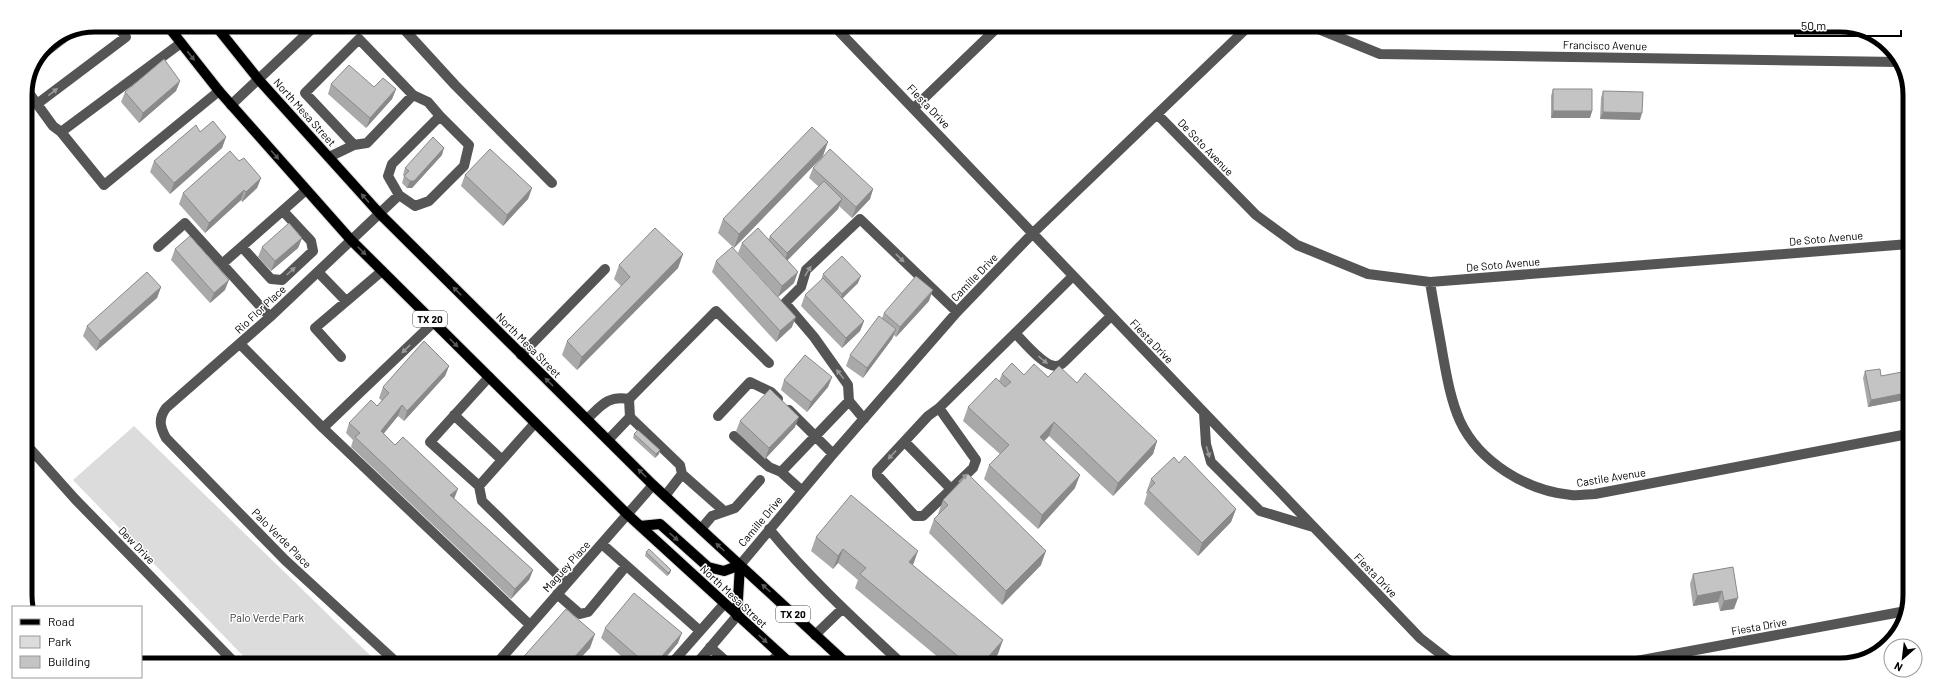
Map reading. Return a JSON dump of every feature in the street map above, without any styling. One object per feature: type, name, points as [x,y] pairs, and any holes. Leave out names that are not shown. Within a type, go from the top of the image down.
[{"type":"main road","name":"North Mesa Street","points":[[172,32],[219,91],[351,240],[627,514],[784,658]]},
{"type":"main road","name":"North Mesa Street","points":[[221,32],[260,80],[380,214],[653,485],[815,635],[836,658]]},
{"type":"main road","points":[[640,526],[660,524],[708,567],[724,570],[740,565],[737,616]]},
{"type":"street","points":[[38,104],[126,37],[122,32]]},
{"type":"street","points":[[232,105],[310,32]]},
{"type":"street","points":[[406,32],[455,85],[552,183]]},
{"type":"street","name":"Fiesta Drive","points":[[841,32],[1032,234],[1420,638],[1446,658]]},
{"type":"street","points":[[914,108],[993,32]]},
{"type":"street","name":"Camille Drive","points":[[740,565],[802,490],[957,312],[1032,234],[1243,32]]},
{"type":"street","name":"Francisco Avenue","points":[[1326,32],[1380,54],[1894,62]]},
{"type":"street","points":[[354,145],[305,93],[359,39],[413,94],[428,102],[469,145],[464,166],[429,201],[415,206],[399,195],[388,176],[392,164],[440,116]]},
{"type":"street","points":[[61,132],[181,43]]},
{"type":"street","points":[[32,96],[54,126],[61,132],[104,185],[219,91]]},
{"type":"street","points":[[329,157],[354,145],[367,143],[413,94]]},
{"type":"street","name":"De Soto Avenue","points":[[1157,114],[1256,215],[1297,245],[1368,274],[1430,282],[1903,244]]},
{"type":"street","points":[[222,264],[306,190]]},
{"type":"street","name":"Rio Flor Place","points":[[160,423],[161,414],[166,408],[240,344],[399,195]]},
{"type":"street","points":[[242,247],[271,279],[282,280],[313,251],[311,241],[283,211]]},
{"type":"street","points":[[864,419],[849,401],[848,384],[814,336],[785,303],[801,287],[806,270],[860,219],[957,312]]},
{"type":"street","points":[[158,247],[185,223],[270,316]]},
{"type":"street","points":[[521,355],[605,269]]},
{"type":"street","points":[[341,357],[315,328],[382,271]]},
{"type":"street","points":[[318,272],[346,301]]},
{"type":"street","points":[[939,408],[976,460],[973,468],[923,516],[915,516],[877,476],[877,471],[928,416],[939,408],[1073,276]]},
{"type":"street","name":"Castile Avenue","points":[[1430,282],[1449,387],[1460,421],[1477,447],[1497,466],[1518,479],[1546,491],[1572,496],[1595,494],[1903,435]]},
{"type":"street","points":[[724,511],[682,474],[680,465],[630,417],[629,399],[716,311],[769,363]]},
{"type":"street","points":[[1015,333],[1044,362],[1051,366],[1057,366],[1064,362],[1111,316]]},
{"type":"street","points":[[323,428],[434,322]]},
{"type":"street","points":[[240,344],[323,428],[530,625]]},
{"type":"street","points":[[489,377],[430,442],[479,486],[482,501],[566,583]]},
{"type":"street","points":[[718,416],[750,382],[771,392],[833,454]]},
{"type":"street","points":[[586,419],[603,404],[618,396],[629,399]]},
{"type":"street","points":[[781,472],[849,401]]},
{"type":"street","points":[[1204,413],[1206,444],[1212,462],[1260,511],[1314,528]]},
{"type":"street","points":[[454,415],[501,459]]},
{"type":"street","points":[[608,440],[630,417]]},
{"type":"street","name":"Palo Verde Place","points":[[160,423],[166,438],[286,560],[392,658]]},
{"type":"street","points":[[479,486],[501,459],[535,423]]},
{"type":"street","points":[[734,436],[769,467],[781,472],[802,490]]},
{"type":"street","points":[[905,442],[951,489]]},
{"type":"street","name":"Dew Drive","points":[[32,451],[75,498],[230,658]]},
{"type":"street","points":[[665,496],[682,474]]},
{"type":"street","points":[[700,529],[712,516],[735,508],[760,480]]},
{"type":"street","name":"Maguey Place","points":[[501,658],[653,485]]},
{"type":"street","points":[[769,529],[793,558],[842,609],[896,658]]},
{"type":"street","points":[[602,544],[700,632]]},
{"type":"street","points":[[557,594],[580,614],[588,612],[626,566]]},
{"type":"street","points":[[677,658],[724,604]]},
{"type":"street","points":[[815,635],[842,609]]},
{"type":"street","name":"Fiesta Drive","points":[[1648,658],[1901,612]]},
{"type":"street","points":[[701,658],[737,616]]},
{"type":"street","points":[[710,647],[722,658]]},
{"type":"street","points":[[774,658],[779,653]]},
{"type":"green space","name":"Palo Verde Park","points":[[134,426],[373,658],[245,658],[73,480]]},
{"type":"building","points":[[164,59],[180,81],[143,113],[125,92]]},
{"type":"building","points":[[349,65],[374,87],[383,78],[396,89],[370,118],[331,84]]},
{"type":"building","points":[[1553,89],[1592,89],[1592,111],[1553,111]]},
{"type":"building","points":[[1603,91],[1643,92],[1642,113],[1603,112]]},
{"type":"building","points":[[213,121],[226,137],[174,183],[154,161],[196,125],[200,132]]},
{"type":"building","points":[[812,127],[828,142],[739,234],[723,219]]},
{"type":"building","points":[[433,137],[444,148],[414,181],[410,181],[404,176],[409,171],[405,168]]},
{"type":"building","points":[[490,149],[532,188],[507,215],[465,175]]},
{"type":"building","points":[[830,149],[873,189],[856,207],[813,168]]},
{"type":"building","points":[[230,151],[239,161],[244,158],[261,178],[246,192],[244,190],[209,223],[183,193]]},
{"type":"building","points":[[824,181],[842,199],[787,253],[770,236]]},
{"type":"building","points":[[289,223],[302,238],[275,261],[262,247]]},
{"type":"building","points":[[655,228],[683,254],[582,357],[567,341],[630,277],[619,265]]},
{"type":"building","points":[[758,228],[798,272],[782,286],[742,243]]},
{"type":"building","points":[[190,236],[229,280],[214,293],[175,249]]},
{"type":"building","points":[[732,247],[796,317],[780,331],[716,261]]},
{"type":"building","points":[[842,256],[861,276],[842,294],[823,274]]},
{"type":"building","points":[[147,272],[161,287],[100,341],[87,326]]},
{"type":"building","points":[[916,276],[933,290],[900,327],[884,313]]},
{"type":"building","points":[[823,278],[864,321],[846,338],[805,295]]},
{"type":"building","points":[[879,316],[896,329],[867,368],[850,355]]},
{"type":"building","points":[[424,341],[449,366],[407,411],[402,405],[381,431],[395,445],[403,437],[458,489],[450,495],[533,570],[515,589],[355,437],[360,433],[349,423],[371,400],[377,406],[389,393],[383,387]]},
{"type":"building","points":[[805,355],[832,377],[811,402],[784,380]]},
{"type":"building","points":[[1012,363],[1024,375],[1034,364],[1048,377],[1059,366],[1077,383],[1085,373],[1157,441],[1118,483],[1054,422],[1040,437],[1080,475],[1042,515],[989,465],[1009,445],[968,407],[996,378],[1005,387],[1011,382],[1002,374]]},
{"type":"building","points":[[1880,369],[1881,376],[1902,372],[1903,394],[1871,400],[1865,371]]},
{"type":"building","points":[[770,389],[799,417],[769,448],[740,421]]},
{"type":"building","points":[[638,430],[660,450],[656,454],[634,434]]},
{"type":"building","points":[[1185,456],[1236,509],[1202,543],[1148,490],[1155,483],[1151,479],[1174,457],[1179,463]]},
{"type":"building","points":[[968,474],[1046,551],[1006,591],[934,519],[948,505],[943,500]]},
{"type":"building","points":[[851,495],[918,551],[909,562],[1003,640],[987,658],[960,658],[860,574],[866,568],[843,549],[838,556],[816,537]]},
{"type":"building","points":[[649,549],[671,570],[668,573],[646,552]]},
{"type":"building","points":[[1733,567],[1738,598],[1724,601],[1722,591],[1697,596],[1693,574]]},
{"type":"building","points":[[634,593],[682,633],[660,658],[639,658],[605,628]]},
{"type":"building","points":[[566,609],[595,634],[574,658],[523,658]]}]
